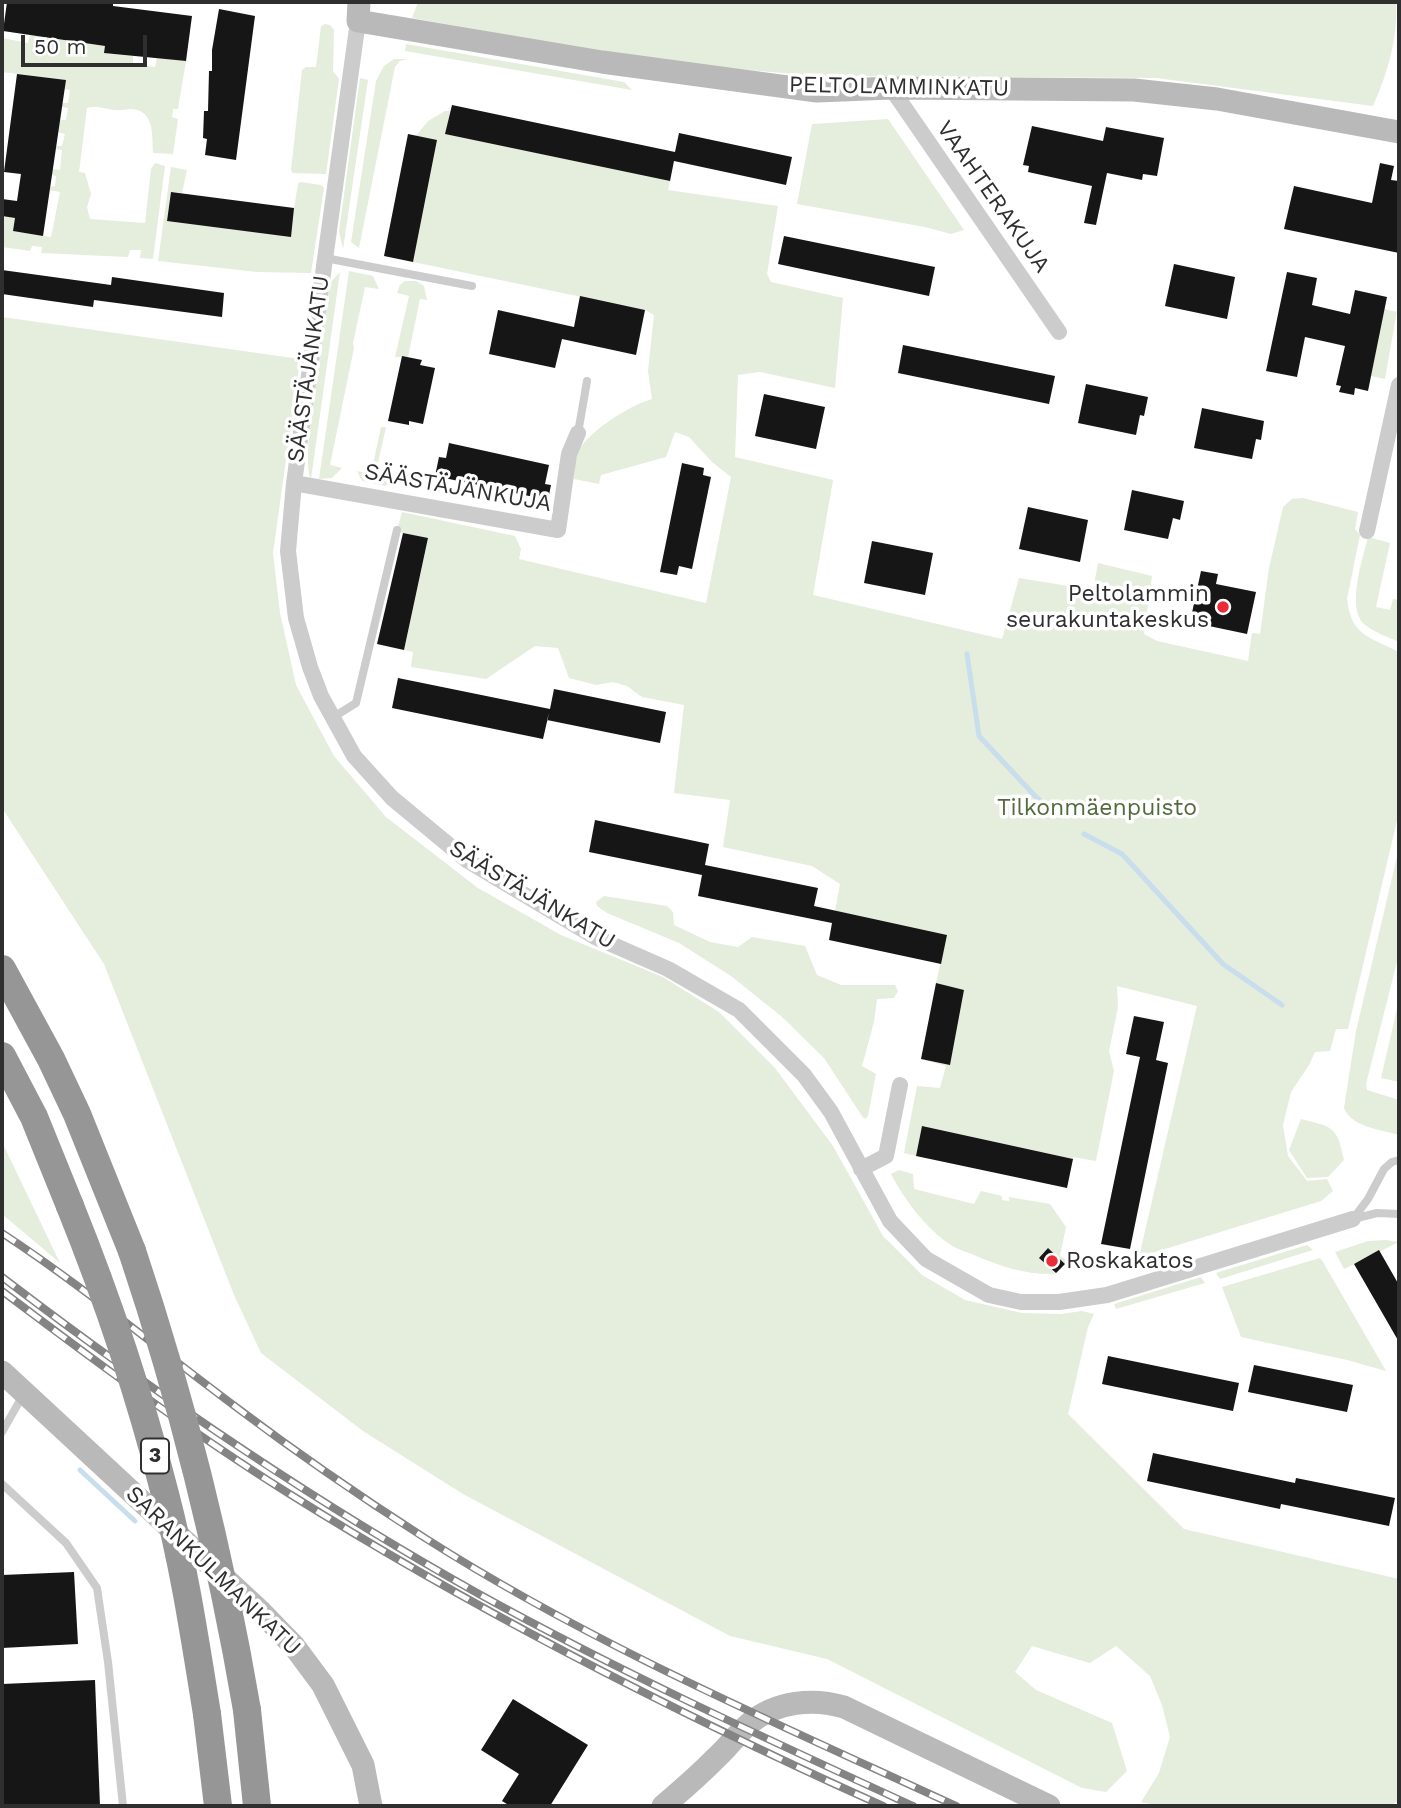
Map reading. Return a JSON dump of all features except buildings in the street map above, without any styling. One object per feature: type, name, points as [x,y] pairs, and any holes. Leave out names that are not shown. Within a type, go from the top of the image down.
[{"type":"highway","name":"3","points":[[2,954],[28,1017],[77,1114],[132,1251],[158,1328],[194,1455],[230,1611],[247,1710],[257,1806]]},
{"type":"highway","points":[[2,969],[28,1017]]},
{"type":"highway","name":"3","points":[[2,1056],[34,1118],[103,1287],[166,1496],[207,1714],[218,1806]]},
{"type":"street","name":"PELTOLAMMINKATU","points":[[359,11],[602,62],[817,91],[891,88],[1165,92],[1399,132]]},
{"type":"street","name":"SÄÄSTÄJÄNKATU","points":[[359,11],[294,484],[288,551],[292,599],[310,667],[332,718],[354,756],[378,784],[468,861],[595,937],[668,968],[738,1010],[804,1075],[831,1112],[890,1220],[926,1259],[989,1295],[1021,1302],[1059,1302],[1107,1295],[1353,1219]]},
{"type":"street","name":"VAAHTERAKUJA","points":[[891,88],[1059,332]]},
{"type":"street","points":[[1367,531],[1399,385]]},
{"type":"street","name":"SÄÄSTÄJÄNKUJA","points":[[294,484],[558,530],[569,454],[578,433]]},
{"type":"street","points":[[860,1169],[886,1156],[900,1085]]},
{"type":"street","name":"SARANKULMANKATU","points":[[11,1383],[261,1612],[293,1646],[323,1685],[363,1765],[371,1806]]},
{"type":"street","points":[[663,1806],[750,1723],[766,1712],[796,1703],[812,1702],[844,1707],[1048,1806]]},
{"type":"lane","points":[[325,258],[472,286]]},
{"type":"lane","points":[[578,433],[587,381]]},
{"type":"lane","points":[[332,718],[356,703],[397,530]]},
{"type":"lane","points":[[356,703],[366,706]]},
{"type":"lane","points":[[1353,1219],[1368,1199],[1384,1169],[1399,1160]]},
{"type":"lane","points":[[1353,1219],[1377,1213],[1399,1214]]},
{"type":"lane","points":[[2,1432],[11,1383]]},
{"type":"lane","points":[[2,1484],[66,1543],[97,1588],[108,1662],[123,1806]]},
{"type":"green space","points":[[418,2],[1396,2],[1396,15],[1391,55],[1373,106],[1156,78],[815,76],[662,62],[412,18]]},
{"type":"green space","points":[[325,24],[334,30],[333,71],[339,79],[326,174],[293,173],[291,170],[302,70],[316,67],[321,26]]},
{"type":"green space","points":[[30,35],[105,46],[105,53],[133,56],[133,64],[155,67],[157,58],[186,61],[178,109],[173,109],[172,117],[178,119],[173,154],[153,153],[151,125],[139,110],[87,108],[79,172],[85,173],[91,194],[87,207],[90,219],[145,223],[151,169],[155,163],[165,166],[153,259],[140,258],[141,250],[130,250],[128,257],[41,253],[42,247],[32,246],[30,251],[2,247],[2,216],[15,218],[14,231],[51,237],[60,192],[49,190],[55,186],[56,176],[52,175],[52,169],[60,170],[62,150],[55,149],[56,146],[62,146],[65,134],[58,132],[60,120],[66,120],[68,108],[62,107],[62,103],[68,103],[70,90],[64,89],[65,80],[2,72],[2,38],[28,43]]},
{"type":"green space","points":[[406,44],[624,82],[632,90],[405,51]]},
{"type":"green space","points":[[394,59],[407,59],[400,61],[395,67],[359,248],[351,242],[376,81],[384,66]]},
{"type":"green space","points":[[360,78],[368,80],[343,249],[339,231]]},
{"type":"green space","name":"Tilkonmäenpuisto","points":[[450,111],[446,134],[670,181],[668,190],[778,206],[767,274],[771,282],[843,298],[835,388],[760,372],[738,375],[735,457],[833,480],[813,595],[1002,639],[1019,578],[1093,590],[1098,563],[1152,576],[1144,634],[1157,641],[1248,661],[1252,633],[1260,634],[1269,568],[1283,507],[1292,499],[1303,498],[1358,512],[1355,529],[1360,535],[1347,599],[1349,611],[1358,628],[1364,634],[1399,652],[1399,812],[1348,1029],[1336,1029],[1330,1051],[1315,1052],[1291,1092],[1283,1125],[1288,1156],[1307,1181],[1327,1179],[1333,1191],[1321,1201],[1139,1257],[1197,1006],[1117,986],[1118,1007],[1109,1051],[1114,1071],[1096,1161],[1073,1159],[922,1126],[916,1156],[904,1153],[917,1086],[940,1088],[946,1066],[921,1059],[950,1064],[964,991],[936,983],[947,935],[835,911],[840,884],[812,866],[723,847],[730,800],[674,793],[684,705],[642,697],[627,686],[613,682],[596,685],[569,678],[558,648],[535,646],[486,679],[411,667],[413,652],[404,650],[428,539],[397,530],[402,512],[515,536],[521,549],[519,559],[706,603],[731,477],[712,462],[689,437],[675,432],[666,457],[601,475],[599,484],[574,479],[576,456],[580,447],[597,430],[620,414],[652,399],[648,371],[654,315],[645,310],[413,262],[437,141],[416,136],[428,121]]},
{"type":"green space","points":[[888,119],[964,230],[951,234],[797,204],[812,124]]},
{"type":"green space","points":[[171,167],[187,170],[182,193],[171,192],[167,221],[294,208],[300,182],[321,185],[324,188],[311,273],[257,272],[158,261]]},
{"type":"green space","points":[[349,271],[373,276],[379,289],[365,287],[353,343],[330,465],[342,468],[332,478],[319,479]]},
{"type":"green space","points":[[340,272],[311,479],[308,448],[317,366],[331,282]]},
{"type":"green space","points":[[405,281],[416,281],[424,286],[427,300],[420,299],[408,357],[395,357],[409,296],[397,293]]},
{"type":"green space","points":[[1384,309],[1397,312],[1385,379],[1371,376]]},
{"type":"green space","points":[[2,317],[300,359],[273,553],[280,613],[296,685],[334,756],[386,817],[478,888],[561,935],[663,977],[719,1012],[775,1068],[833,1146],[883,1236],[922,1275],[965,1300],[1022,1313],[1061,1314],[1082,1311],[1094,1314],[1088,1327],[1068,1414],[1184,1529],[1399,1579],[1399,1801],[1389,1806],[1160,1806],[1141,1802],[1159,1773],[1170,1737],[1162,1705],[1150,1676],[1116,1646],[1090,1663],[1032,1646],[1015,1672],[1036,1690],[1112,1723],[1127,1771],[1106,1792],[1082,1788],[827,1659],[730,1636],[463,1494],[363,1431],[261,1353],[234,1295],[104,964],[2,808]]},
{"type":"green space","points":[[381,427],[386,427],[375,476],[394,480],[385,486],[362,481],[357,471],[371,474]]},
{"type":"green space","points":[[1368,537],[1390,543],[1376,607],[1390,610],[1393,599],[1399,600],[1399,642],[1364,624],[1356,607],[1357,582]]},
{"type":"green space","points":[[1399,848],[1399,954],[1366,1084],[1367,1090],[1399,1100],[1399,1135],[1360,1124],[1353,1120],[1344,1108],[1356,1031]]},
{"type":"green space","points":[[604,896],[667,906],[673,912],[674,925],[710,942],[738,947],[752,937],[805,946],[817,975],[841,985],[895,985],[898,991],[894,998],[877,999],[862,1066],[876,1074],[868,1116],[865,1119],[862,1116],[824,1058],[781,1016],[731,976],[679,943],[607,913],[597,906],[596,902]]},
{"type":"green space","points":[[1399,1000],[1399,1082],[1381,1078]]},
{"type":"green space","points":[[1301,1119],[1327,1127],[1339,1141],[1344,1160],[1328,1177],[1307,1178],[1289,1150]]},
{"type":"green space","points":[[2,1142],[60,1263],[2,1214]]},
{"type":"green space","points":[[899,1170],[913,1174],[914,1189],[974,1204],[981,1191],[1002,1196],[1002,1200],[1009,1201],[1009,1197],[1050,1204],[1066,1227],[1060,1256],[1070,1262],[1069,1265],[1048,1248],[1040,1258],[1056,1274],[1025,1272],[954,1247],[933,1231],[909,1203],[891,1174]]},
{"type":"green space","points":[[1368,1241],[1399,1242],[1344,1269],[1335,1252]]},
{"type":"green space","points":[[1307,1245],[1313,1250],[1220,1279],[1216,1273]]},
{"type":"green space","points":[[1320,1258],[1386,1371],[1241,1337],[1222,1287]]},
{"type":"green space","points":[[1201,1277],[1205,1283],[1116,1309],[1114,1304]]},
{"type":"waterway","points":[[967,654],[979,736],[1036,797],[1060,817]]},
{"type":"waterway","points":[[1084,834],[1122,854],[1223,964],[1282,1005]]},
{"type":"waterway","points":[[80,1470],[135,1521]]},
{"type":"railway","points":[[2,1233],[91,1296],[306,1458],[425,1538],[489,1577],[686,1681],[956,1806]]},
{"type":"railway","points":[[2,1277],[176,1404],[355,1522],[479,1594],[640,1678],[913,1806]]},
{"type":"railway","points":[[2,1291],[215,1445],[360,1537],[580,1660],[730,1735],[883,1806]]},
{"type":"place","name":"Peltolammin seurakuntakeskus","points":[[1223,607]]},
{"type":"place","name":"Roskakatos","points":[[1052,1261]]}]
